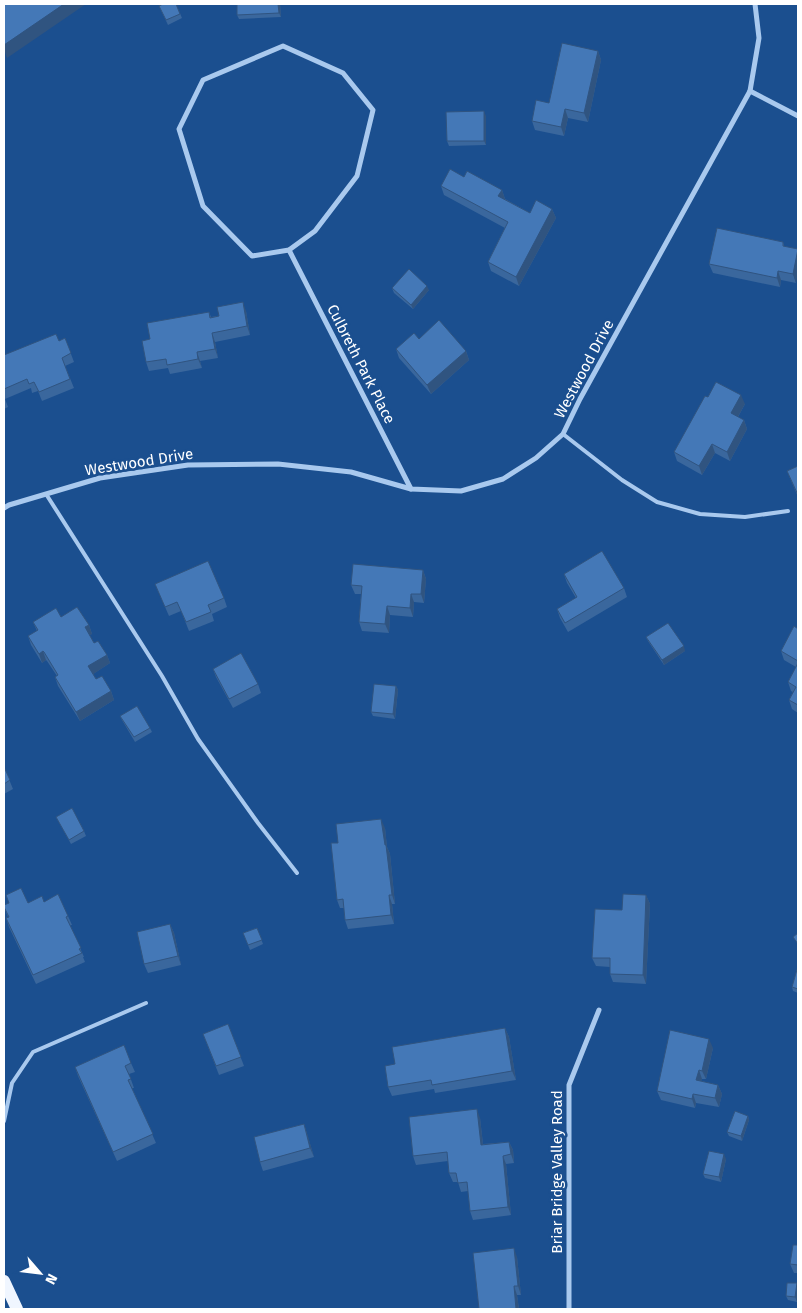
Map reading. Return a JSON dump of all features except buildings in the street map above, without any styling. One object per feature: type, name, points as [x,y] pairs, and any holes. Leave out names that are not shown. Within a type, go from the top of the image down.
[{"type":"main road","points":[[4,1281],[17,1309]]},
{"type":"street","name":"Westwood Drive","points":[[4,508],[100,478],[188,465],[278,464],[351,472],[411,489],[461,491],[503,479],[536,458],[564,434],[580,399],[750,91],[759,38],[755,4]]},
{"type":"street","points":[[282,46],[343,73],[373,110],[358,176],[315,231],[289,250],[252,256],[203,206],[179,129],[202,80],[282,46]]},
{"type":"street","points":[[750,91],[798,116]]},
{"type":"street","name":"Culbreth Park Place","points":[[289,250],[411,489]]},
{"type":"street","name":"Briar Bridge Valley Road","points":[[569,1309],[569,1085],[600,1010]]},
{"type":"lane","points":[[564,434],[622,480],[656,502],[700,514],[745,516],[788,511]]},
{"type":"lane","points":[[46,494],[162,676],[198,739],[258,823],[298,873]]},
{"type":"lane","points":[[4,1120],[12,1083],[33,1052],[84,1028],[146,1003]]}]
